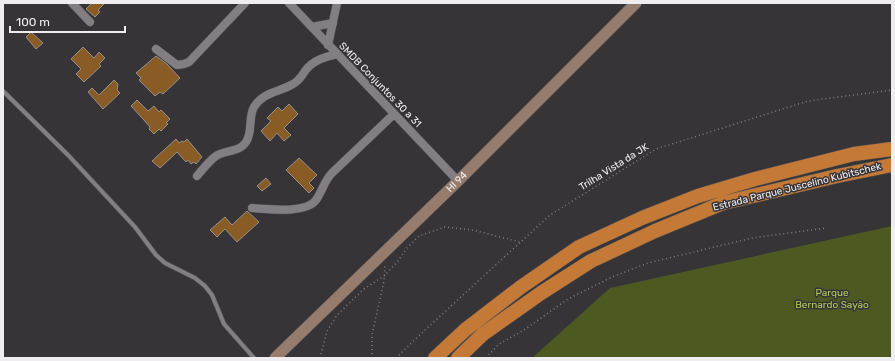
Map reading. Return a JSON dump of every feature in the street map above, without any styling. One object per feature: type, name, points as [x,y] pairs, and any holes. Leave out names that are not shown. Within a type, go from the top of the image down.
[{"type":"highway","name":"Estrada Parque Juscelino Kubitschek","points":[[435,358],[465,330],[540,274],[580,247],[628,225],[698,196],[747,181],[854,154],[892,149]]},
{"type":"highway","name":"Estrada Parque Juscelino Kubitschek","points":[[458,358],[483,334],[560,281],[592,261],[655,231],[723,203],[837,176],[892,165]]},
{"type":"street","points":[[72,3],[90,22]]},
{"type":"street","points":[[156,49],[177,65],[189,62],[245,3]]},
{"type":"street","name":"SMDB Conjuntos 30 a 31","points":[[289,3],[458,182]]},
{"type":"street","points":[[328,45],[336,3]]},
{"type":"street","name":"HI 94","points":[[275,358],[458,182],[636,3]]},
{"type":"street","points":[[312,28],[333,23]]},
{"type":"street","points":[[196,176],[217,155],[242,146],[246,142],[249,136],[251,116],[254,107],[265,96],[292,85],[301,78],[310,66],[324,57],[337,54]]},
{"type":"street","points":[[252,208],[301,209],[310,206],[316,201],[327,178],[394,114]]},
{"type":"lane","points":[[3,92],[68,154],[135,227],[156,255],[165,263],[195,278],[205,286],[212,295],[224,324],[254,358]]},
{"type":"path","name":"Trilha Vista da JK","points":[[396,358],[550,215],[656,149],[808,102],[892,90]]},
{"type":"path","points":[[320,358],[327,331],[337,315],[364,289],[384,276],[419,236],[445,227],[473,230],[520,242]]},
{"type":"path","points":[[486,358],[499,344],[524,330],[568,299],[612,277],[648,263],[752,238],[826,228]]},
{"type":"path","points":[[372,358],[372,335],[384,276],[385,252]]},
{"type":"green space","name":"Parque Bernardo Sayão","points":[[892,226],[892,358],[532,358],[610,288]]},
{"type":"building","points":[[92,3],[105,3],[98,10],[100,12],[95,17],[86,9]]},
{"type":"building","points":[[31,32],[43,43],[36,49],[26,37]]},
{"type":"building","points":[[83,47],[94,58],[99,52],[105,58],[99,64],[101,66],[84,82],[76,74],[81,69],[71,59]]},
{"type":"building","points":[[156,56],[167,64],[180,78],[163,94],[160,92],[155,96],[139,80],[141,78],[136,73]]},
{"type":"building","points":[[114,80],[118,84],[117,90],[120,93],[103,109],[88,92],[92,88],[99,95]]},
{"type":"building","points":[[137,100],[148,111],[154,106],[159,112],[161,110],[170,119],[166,123],[168,124],[161,131],[159,129],[154,134],[149,129],[150,127],[131,106]]},
{"type":"building","points":[[289,104],[298,114],[284,128],[291,135],[284,141],[277,133],[270,141],[261,131],[271,121],[267,118],[278,107],[282,111]]},
{"type":"building","points":[[176,139],[179,143],[182,141],[184,142],[187,139],[202,157],[196,164],[194,162],[191,164],[188,160],[186,162],[177,152],[160,168],[152,161]]},
{"type":"building","points":[[299,158],[317,175],[309,183],[314,188],[309,193],[286,170]]},
{"type":"building","points":[[266,178],[271,184],[262,191],[257,186]]},
{"type":"building","points":[[247,211],[259,222],[237,242],[225,229],[217,237],[210,230],[225,217],[232,225]]}]
